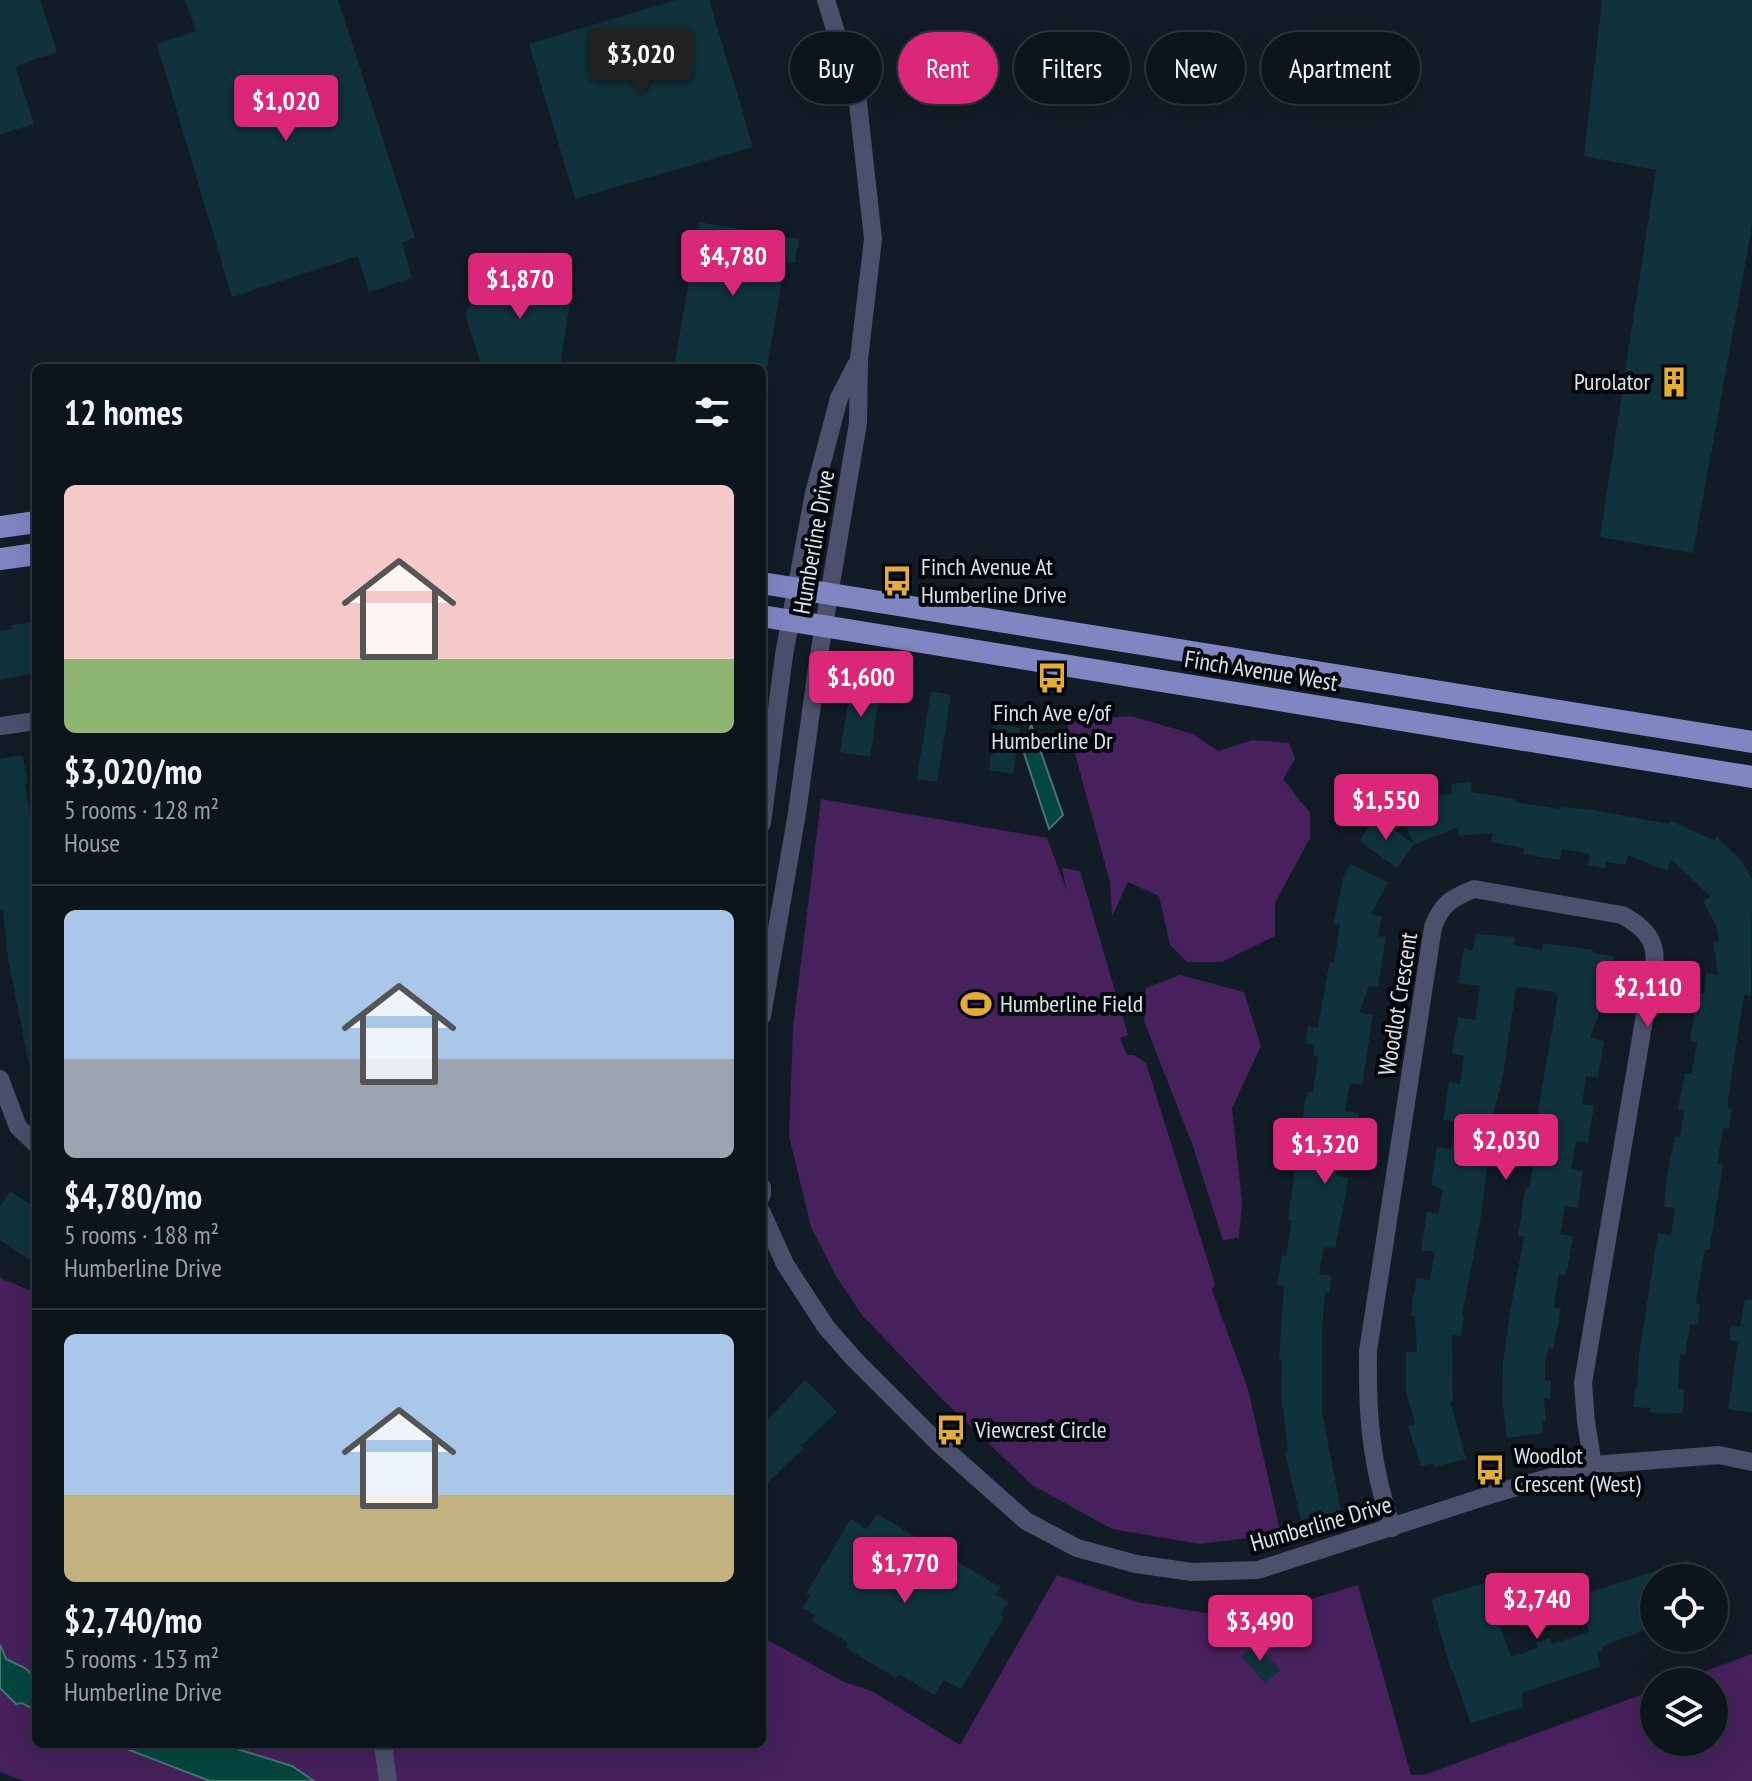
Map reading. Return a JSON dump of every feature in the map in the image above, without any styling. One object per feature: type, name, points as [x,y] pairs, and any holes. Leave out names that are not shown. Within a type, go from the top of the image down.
[{"type":"main road","points":[[0,527],[32,523]]},
{"type":"main road","points":[[0,559],[32,555]]},
{"type":"main road","name":"Finch Avenue West","points":[[766,584],[1752,742]]},
{"type":"main road","name":"Finch Avenue West","points":[[766,617],[1752,777]]},
{"type":"street","name":"Humberline Drive","points":[[766,993],[858,423],[859,359],[873,239],[858,103],[826,0]]},
{"type":"street","name":"Humberline Drive","points":[[766,794],[790,621],[814,493],[839,398],[859,359]]},
{"type":"street","points":[[0,726],[32,722]]},
{"type":"street","name":"Woodlot Crescent","points":[[1392,1528],[1372,1454],[1367,1412],[1368,1351],[1433,927],[1440,911],[1450,900],[1474,889],[1622,915],[1637,923],[1649,935],[1655,951],[1583,1383],[1593,1465]]},
{"type":"street","points":[[0,1079],[18,1127],[32,1140]]},
{"type":"street","name":"Humberline Drive","points":[[766,1222],[785,1264],[808,1302],[855,1360],[937,1442],[1026,1521],[1077,1548],[1136,1564],[1192,1572],[1258,1570],[1593,1465],[1719,1455],[1752,1462]]},
{"type":"street","points":[[384,1748],[388,1781]]},
{"type":"shaded area","points":[[1131,716],[1193,734],[1218,751],[1253,740],[1289,743],[1295,759],[1283,779],[1310,813],[1310,838],[1275,903],[1275,936],[1222,962],[1187,962],[1170,945],[1159,896],[1128,882],[1112,916],[1110,882],[1066,721]]},
{"type":"shaded area","points":[[1031,724],[1063,815],[1049,829],[1024,753]]},
{"type":"shaded area","points":[[821,799],[1047,838],[1067,891],[1062,868],[1080,871],[1128,1035],[1120,1038],[1127,1055],[1134,1055],[1146,1063],[1215,1284],[1212,1290],[1248,1389],[1281,1534],[1200,1544],[1112,1529],[1032,1485],[942,1399],[862,1315],[836,1276],[811,1227],[789,1136],[793,1027]]},
{"type":"shaded area","points":[[1180,975],[1244,992],[1261,1046],[1232,1108],[1242,1203],[1239,1237],[1223,1241],[1194,1149],[1144,1021],[1146,988]]},
{"type":"shaded area","points":[[0,1278],[32,1291],[32,1748],[766,1748],[766,1639],[844,1682],[872,1691],[960,1745],[1057,1575],[1137,1602],[1205,1613],[1298,1603],[1358,1585],[1411,1775],[1427,1774],[1640,1695],[1640,1756],[1728,1756],[1728,1668],[1714,1668],[1752,1654],[1752,1781],[24,1781],[0,1772]]},
{"type":"shaded area","points":[[0,1645],[6,1659],[32,1674],[32,1709],[22,1703],[16,1704],[0,1688]]},
{"type":"shaded area","points":[[124,1748],[234,1748],[292,1766],[314,1781],[210,1781]]},
{"type":"building","points":[[0,0],[40,0],[57,52],[15,66],[34,124],[0,134]]},
{"type":"building","points":[[185,0],[338,0],[415,238],[402,242],[412,278],[369,292],[358,256],[232,297],[157,44],[196,31]]},
{"type":"building","points":[[676,0],[709,0],[753,147],[575,199],[529,44]]},
{"type":"building","name":"Purolator","points":[[1602,0],[1752,0],[1752,226],[1693,553],[1600,537],[1656,170],[1584,156]]},
{"type":"building","points":[[699,222],[799,239],[795,263],[785,262],[767,368],[766,364],[675,364]]},
{"type":"building","points":[[505,269],[509,281],[531,274],[534,286],[574,274],[561,364],[481,364],[465,314],[484,276]]},
{"type":"building","points":[[32,622],[32,674],[0,680],[0,631],[12,629],[11,625]]},
{"type":"building","points":[[852,681],[881,686],[870,757],[840,752]]},
{"type":"building","points":[[931,691],[951,695],[937,782],[917,779]]},
{"type":"building","points":[[996,724],[1020,728],[1013,774],[989,770]]},
{"type":"building","points":[[23,756],[32,823],[32,1064],[29,1064],[8,959],[3,910],[0,911],[0,759]]},
{"type":"building","points":[[1471,782],[1472,792],[1515,799],[1515,802],[1593,810],[1669,824],[1670,821],[1714,840],[1717,837],[1742,861],[1752,880],[1751,996],[1744,995],[1728,1099],[1728,1109],[1732,1109],[1729,1129],[1723,1128],[1717,1164],[1723,1165],[1709,1250],[1705,1249],[1697,1295],[1696,1304],[1700,1305],[1697,1325],[1690,1324],[1685,1355],[1680,1354],[1678,1389],[1684,1389],[1683,1413],[1660,1414],[1650,1412],[1651,1408],[1634,1407],[1635,1388],[1658,1233],[1671,1236],[1675,1208],[1664,1207],[1667,1174],[1675,1136],[1680,1137],[1684,1110],[1678,1109],[1685,1073],[1692,1073],[1697,1042],[1690,1041],[1698,993],[1704,994],[1706,973],[1718,975],[1713,942],[1719,941],[1716,925],[1703,901],[1711,897],[1672,860],[1667,871],[1628,855],[1626,865],[1606,862],[1605,868],[1588,865],[1590,854],[1562,849],[1560,860],[1523,854],[1524,848],[1491,842],[1493,833],[1459,836],[1458,827],[1414,845],[1396,801],[1424,789],[1427,795],[1452,794],[1451,784]]},
{"type":"building","points":[[1376,817],[1414,844],[1397,868],[1359,841]]},
{"type":"building","points":[[1350,864],[1388,882],[1371,914],[1382,917],[1378,936],[1386,937],[1378,987],[1369,986],[1359,1013],[1373,1015],[1362,1085],[1350,1083],[1345,1111],[1359,1113],[1356,1133],[1353,1150],[1341,1148],[1336,1176],[1348,1178],[1345,1198],[1335,1248],[1324,1247],[1319,1274],[1332,1276],[1329,1293],[1325,1292],[1322,1331],[1322,1412],[1341,1511],[1301,1520],[1285,1452],[1288,1451],[1281,1394],[1282,1360],[1279,1359],[1284,1286],[1277,1285],[1292,1221],[1288,1220],[1305,1100],[1309,1092],[1313,1092],[1318,1057],[1314,1056],[1314,1045],[1305,1043],[1308,1026],[1318,1028],[1340,924],[1334,923],[1343,878]]},
{"type":"building","points":[[1476,934],[1515,937],[1514,945],[1542,950],[1543,943],[1593,950],[1593,953],[1614,956],[1612,972],[1621,974],[1615,1008],[1602,1006],[1590,1038],[1604,1041],[1598,1078],[1586,1076],[1582,1104],[1594,1106],[1588,1143],[1576,1141],[1571,1169],[1583,1171],[1578,1208],[1565,1206],[1560,1234],[1573,1236],[1566,1275],[1559,1274],[1554,1307],[1561,1308],[1553,1349],[1548,1348],[1545,1364],[1545,1380],[1551,1381],[1550,1398],[1544,1398],[1546,1421],[1542,1421],[1543,1433],[1507,1438],[1502,1399],[1509,1318],[1524,1237],[1518,1236],[1536,1148],[1533,1147],[1539,1105],[1558,996],[1555,992],[1520,987],[1516,988],[1503,1076],[1495,1107],[1461,1336],[1452,1335],[1453,1401],[1450,1401],[1466,1459],[1434,1467],[1433,1463],[1421,1466],[1408,1426],[1415,1424],[1406,1390],[1406,1352],[1417,1352],[1415,1316],[1411,1316],[1413,1298],[1417,1278],[1430,1280],[1435,1252],[1421,1250],[1427,1212],[1438,1214],[1443,1190],[1431,1185],[1437,1147],[1451,1149],[1455,1122],[1443,1120],[1449,1082],[1460,1084],[1464,1056],[1452,1054],[1458,1017],[1475,1020],[1480,986],[1458,983],[1464,948],[1473,950]]},
{"type":"building","points":[[10,1191],[32,1205],[32,1261],[0,1240],[0,1206]]},
{"type":"building","points":[[1745,1300],[1752,1300],[1752,1413],[1728,1409],[1738,1343],[1729,1339],[1731,1326],[1740,1327]]},
{"type":"building","points":[[805,1380],[837,1412],[766,1484],[766,1422]]},
{"type":"building","points":[[877,1514],[1000,1587],[995,1595],[1008,1602],[1000,1615],[1004,1617],[961,1689],[944,1680],[934,1695],[899,1674],[896,1678],[846,1648],[848,1643],[812,1621],[815,1615],[802,1608],[810,1596],[806,1594],[851,1519],[867,1529]]},
{"type":"building","points":[[1640,1576],[1640,1632],[1596,1652],[1601,1666],[1522,1693],[1523,1707],[1471,1723],[1451,1671],[1431,1599],[1485,1583],[1511,1657],[1538,1648],[1536,1643],[1550,1638],[1552,1644],[1589,1632],[1578,1596]]},
{"type":"building","points":[[1256,1643],[1280,1670],[1265,1683],[1241,1656]]},
{"type":"place","name":"Purolator","points":[[1674,382]]},
{"type":"place","name":"Finch Avenue At Humberline Drive","points":[[897,581]]},
{"type":"place","name":"Finch Ave e/of Humberline Dr","points":[[1052,678]]},
{"type":"place","name":"Humberline Field","points":[[976,1004]]},
{"type":"place","name":"Viewcrest Circle","points":[[951,1430]]},
{"type":"place","name":"Woodlot Crescent (West)","points":[[1490,1470]]}]
